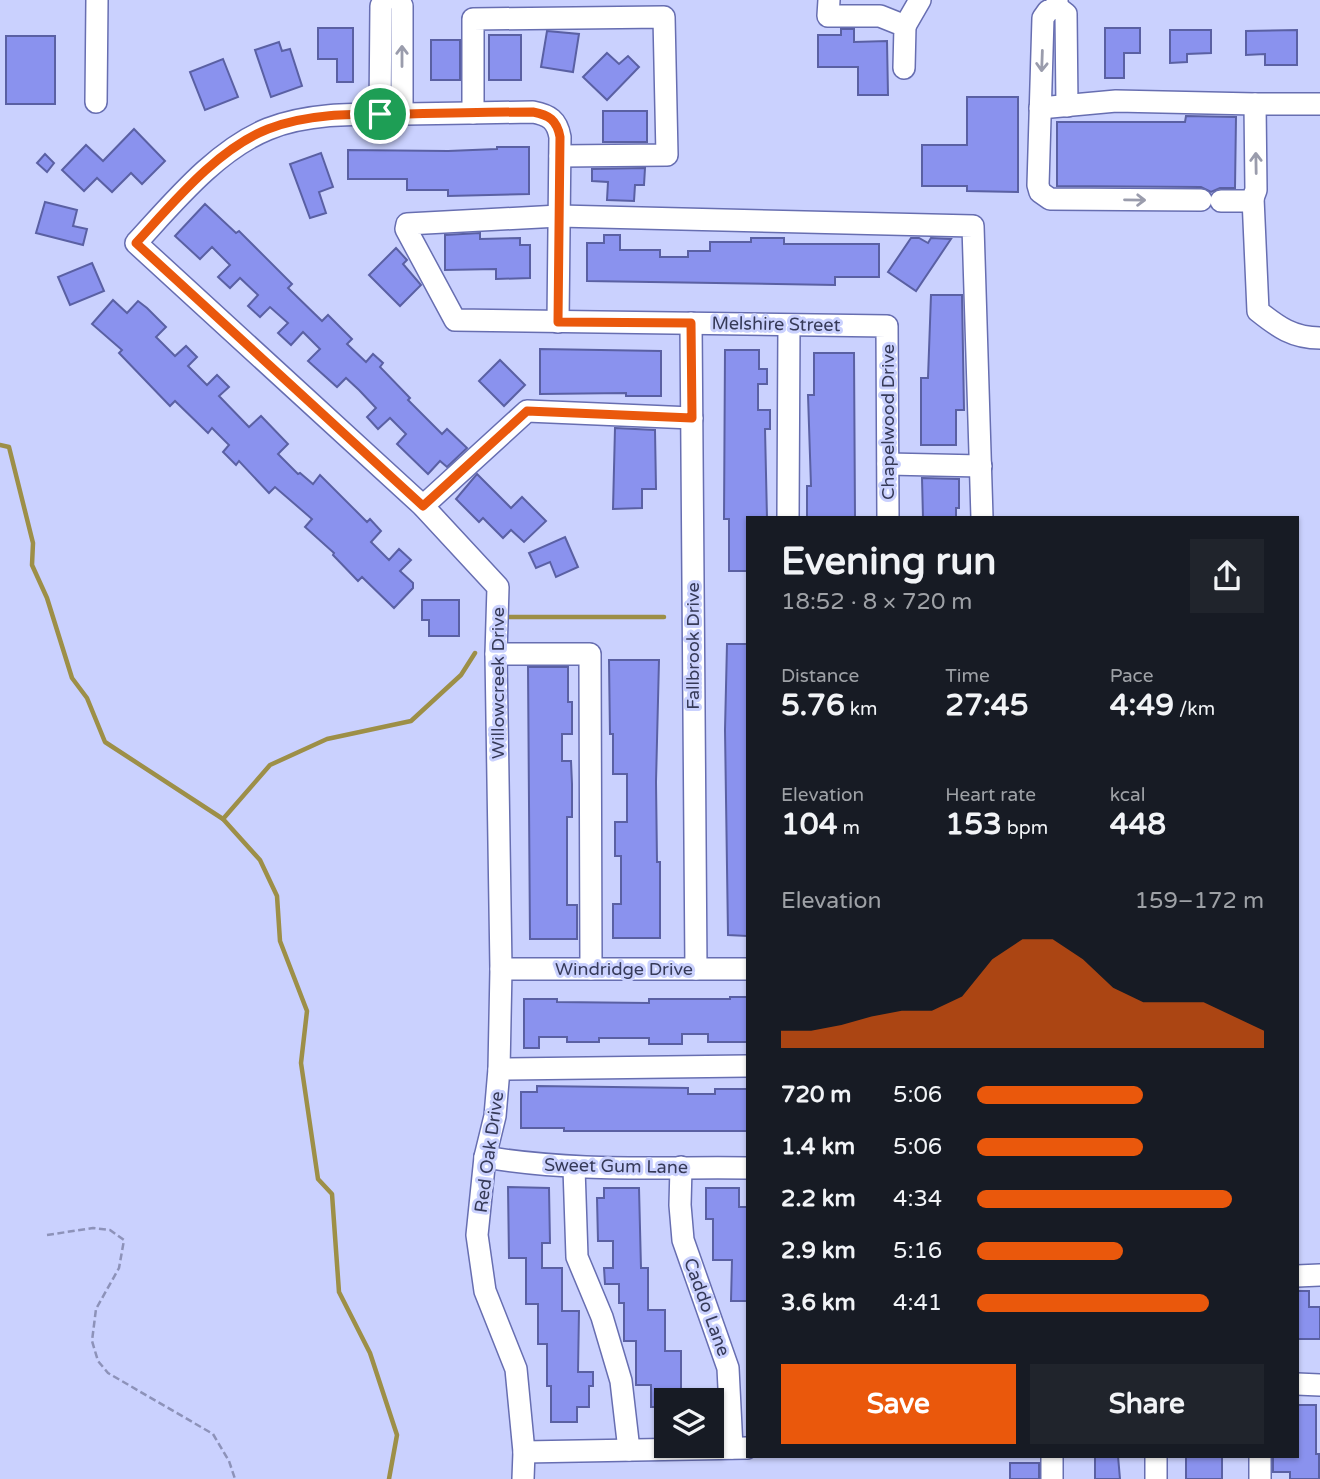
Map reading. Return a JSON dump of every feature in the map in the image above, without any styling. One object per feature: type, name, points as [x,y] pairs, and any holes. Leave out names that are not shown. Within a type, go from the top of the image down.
[{"type":"street","points":[[96,103],[97,0]]},
{"type":"street","points":[[384,0],[381,6],[380,114],[533,112],[546,115],[557,124],[560,156],[558,322]]},
{"type":"street","points":[[398,0],[402,6],[402,114]]},
{"type":"street","points":[[829,0],[828,16],[880,8],[905,26]]},
{"type":"street","points":[[905,68],[905,26],[920,0]]},
{"type":"street","points":[[1067,106],[1066,14],[1057,3],[1043,18],[1038,185],[1040,192],[1050,199],[1253,198]]},
{"type":"street","points":[[473,113],[473,19],[664,17],[667,155],[560,156]]},
{"type":"street","points":[[1040,108],[1116,101],[1320,104]]},
{"type":"street","points":[[1255,104],[1256,190],[1253,198],[1258,311],[1282,331],[1306,338],[1320,338]]},
{"type":"street","name":"Willowcreek Drive","points":[[380,114],[304,120],[268,129],[228,153],[199,176],[136,243],[423,506],[498,587],[496,654],[499,1069]]},
{"type":"street","points":[[559,216],[973,226],[982,516]]},
{"type":"street","name":"Melshire Street","points":[[559,216],[407,224],[406,229],[455,320],[887,326]]},
{"type":"street","name":"Fallbrook Drive","points":[[691,323],[696,969]]},
{"type":"street","points":[[788,516],[789,325]]},
{"type":"street","name":"Chapelwood Drive","points":[[887,326],[888,516]]},
{"type":"street","points":[[423,506],[527,411],[692,418]]},
{"type":"street","points":[[888,464],[981,466]]},
{"type":"street","points":[[496,654],[590,654],[591,969]]},
{"type":"street","name":"Windridge Drive","points":[[500,969],[746,969]]},
{"type":"street","points":[[499,1069],[746,1066]]},
{"type":"street","name":"Red Oak Drive","points":[[499,1069],[495,1116],[485,1157],[477,1236],[485,1291],[516,1369],[524,1452],[523,1479]]},
{"type":"street","name":"Sweet Gum Lane","points":[[485,1157],[532,1165],[574,1168],[746,1168]]},
{"type":"street","name":"Caddo Lane","points":[[681,1167],[683,1240],[729,1367],[740,1448]]},
{"type":"street","points":[[574,1168],[577,1257],[602,1317],[621,1381],[629,1450]]},
{"type":"street","points":[[1299,1276],[1320,1275]]},
{"type":"street","points":[[1299,1384],[1320,1385]]},
{"type":"street","points":[[524,1452],[740,1448]]},
{"type":"street","points":[[1052,1458],[1052,1479]]},
{"type":"street","points":[[1156,1458],[1156,1479]]},
{"type":"street","points":[[1260,1458],[1260,1479]]},
{"type":"path","points":[[47,1236],[93,1228],[110,1230],[124,1240],[119,1268],[96,1309],[92,1341],[98,1361],[108,1373],[213,1434],[229,1461],[235,1479]]},
{"type":"building","points":[[318,28],[353,28],[353,82],[337,82],[337,59],[318,59]]},
{"type":"building","points":[[1105,28],[1140,28],[1140,53],[1124,53],[1124,78],[1105,78]]},
{"type":"building","points":[[841,29],[854,29],[854,42],[887,41],[888,95],[858,95],[858,67],[818,67],[818,35],[841,35]]},
{"type":"building","points":[[1170,30],[1211,30],[1211,53],[1187,54],[1187,62],[1170,63]]},
{"type":"building","points":[[1297,30],[1297,65],[1265,65],[1265,54],[1246,55],[1246,31]]},
{"type":"building","points":[[547,31],[579,34],[573,72],[541,67]]},
{"type":"building","points":[[489,35],[521,35],[521,80],[489,80]]},
{"type":"building","points":[[6,36],[55,36],[55,104],[6,104]]},
{"type":"building","points":[[431,40],[460,40],[460,80],[431,80]]},
{"type":"building","points":[[279,42],[282,51],[290,49],[302,86],[271,97],[255,50]]},
{"type":"building","points":[[607,53],[619,64],[628,56],[639,67],[607,100],[583,77]]},
{"type":"building","points":[[223,59],[238,97],[205,110],[190,72]]},
{"type":"building","points":[[967,97],[1018,97],[1018,192],[967,191],[967,186],[922,186],[922,145],[967,145]]},
{"type":"building","points":[[603,111],[647,111],[647,142],[603,142]]},
{"type":"building","points":[[1186,116],[1236,117],[1235,188],[1220,188],[1211,192],[1201,187],[1057,186],[1057,122],[1185,122]]},
{"type":"building","points":[[134,129],[165,161],[142,184],[131,173],[112,192],[97,178],[84,191],[62,170],[86,145],[103,161]]},
{"type":"building","points":[[529,147],[529,194],[448,196],[448,190],[407,190],[407,179],[348,179],[348,150],[448,151]]},
{"type":"building","points":[[321,153],[333,187],[319,192],[326,213],[310,218],[290,164]]},
{"type":"building","points":[[45,154],[54,163],[47,172],[37,163]]},
{"type":"building","points":[[645,168],[644,185],[635,185],[634,201],[607,200],[608,182],[592,181],[592,169]]},
{"type":"building","points":[[45,202],[77,210],[73,226],[87,229],[83,245],[36,233]]},
{"type":"building","points":[[205,204],[236,233],[239,231],[292,284],[288,288],[322,321],[328,315],[352,339],[347,344],[366,362],[373,354],[383,363],[380,367],[442,434],[447,429],[467,448],[447,467],[440,461],[428,474],[397,444],[406,434],[390,418],[378,429],[367,417],[376,408],[359,390],[346,378],[337,387],[308,361],[320,349],[303,332],[291,345],[278,333],[288,323],[270,307],[260,317],[248,306],[258,295],[240,278],[230,288],[218,277],[230,265],[212,247],[200,259],[175,236]]},
{"type":"building","points":[[480,233],[480,239],[520,238],[520,245],[530,245],[530,278],[496,279],[496,269],[445,270],[445,235]]},
{"type":"building","points":[[604,235],[620,235],[620,250],[660,250],[660,257],[688,257],[688,251],[710,251],[710,242],[751,242],[751,238],[784,238],[784,244],[879,244],[879,277],[835,277],[835,285],[587,281],[587,243],[604,243]]},
{"type":"building","points":[[911,238],[919,238],[928,243],[931,238],[951,239],[916,291],[888,272]]},
{"type":"building","points":[[396,248],[407,260],[403,264],[421,285],[400,306],[369,275]]},
{"type":"building","points":[[92,263],[104,291],[70,305],[58,277]]},
{"type":"building","points":[[931,295],[962,295],[964,410],[956,410],[956,445],[921,445],[921,378],[928,378]]},
{"type":"building","points":[[113,300],[127,313],[138,301],[147,308],[166,327],[156,337],[175,356],[186,346],[197,357],[188,366],[207,385],[217,375],[229,387],[219,396],[249,427],[261,416],[288,444],[278,454],[298,474],[313,484],[320,475],[367,522],[370,519],[381,531],[371,542],[389,560],[399,549],[411,560],[400,571],[413,583],[413,588],[394,608],[362,577],[358,581],[334,553],[305,527],[312,519],[275,487],[269,493],[239,461],[236,465],[223,452],[229,445],[212,428],[208,433],[175,401],[170,406],[119,353],[122,350],[92,324]]},
{"type":"building","points":[[540,349],[661,351],[661,396],[626,396],[626,393],[540,394]]},
{"type":"building","points":[[725,350],[759,350],[759,369],[767,369],[767,384],[758,384],[758,410],[770,410],[770,429],[765,429],[767,516],[746,516],[746,571],[729,571],[729,519],[724,519]]},
{"type":"building","points":[[814,353],[854,353],[855,516],[807,516],[807,486],[811,486],[808,395],[814,395]]},
{"type":"building","points":[[500,360],[525,385],[504,406],[479,381]]},
{"type":"building","points":[[615,428],[655,430],[656,489],[642,489],[642,508],[613,509]]},
{"type":"building","points":[[477,474],[511,508],[522,497],[546,521],[524,542],[511,530],[503,538],[483,518],[479,522],[456,499]]},
{"type":"building","points":[[922,478],[959,479],[959,508],[956,508],[956,516],[923,516]]},
{"type":"building","points":[[565,537],[578,567],[556,577],[550,562],[536,568],[529,553]]},
{"type":"building","points":[[422,600],[459,600],[459,636],[429,636],[429,620],[422,620]]},
{"type":"building","points":[[727,644],[746,644],[746,936],[728,935],[725,730]]},
{"type":"building","points":[[609,660],[659,660],[656,782],[660,938],[613,938],[613,904],[621,904],[621,856],[615,856],[615,822],[627,822],[627,774],[613,774]]},
{"type":"building","points":[[528,667],[568,667],[572,734],[562,734],[562,761],[571,761],[572,817],[567,817],[567,905],[577,905],[577,939],[530,939]]},
{"type":"building","points":[[746,997],[746,1042],[708,1042],[708,1034],[682,1034],[682,1044],[649,1044],[649,1038],[599,1038],[599,1042],[567,1042],[567,1037],[539,1037],[539,1048],[524,1048],[524,999],[649,1003],[649,999]]},
{"type":"building","points":[[537,1086],[688,1088],[688,1094],[715,1094],[715,1089],[746,1089],[746,1131],[564,1131],[564,1128],[521,1128],[521,1092],[537,1092]]},
{"type":"building","points":[[508,1187],[549,1188],[550,1243],[542,1243],[542,1268],[562,1268],[562,1311],[579,1311],[578,1372],[593,1372],[593,1386],[589,1386],[589,1407],[577,1407],[577,1422],[551,1422],[551,1386],[547,1386],[547,1344],[538,1344],[538,1304],[526,1304],[526,1258],[509,1258]]},
{"type":"building","points":[[604,1188],[639,1188],[641,1268],[648,1268],[648,1310],[665,1310],[665,1351],[681,1351],[681,1388],[654,1388],[654,1407],[651,1407],[651,1385],[636,1385],[636,1341],[624,1341],[624,1303],[619,1303],[619,1284],[605,1284],[604,1268],[613,1268],[613,1241],[598,1241],[597,1198],[604,1198]]},
{"type":"building","points":[[706,1188],[739,1188],[739,1207],[746,1207],[746,1301],[731,1301],[732,1260],[713,1260],[713,1219],[706,1219]]},
{"type":"building","points":[[1299,1291],[1309,1291],[1309,1307],[1320,1307],[1320,1339],[1299,1339]]},
{"type":"building","points":[[1299,1405],[1316,1405],[1319,1479],[1290,1479],[1290,1472],[1273,1472],[1273,1458],[1299,1458]]},
{"type":"building","points":[[1095,1458],[1118,1458],[1120,1479],[1095,1479]]},
{"type":"building","points":[[1186,1458],[1222,1458],[1222,1479],[1186,1479]]},
{"type":"building","points":[[1010,1463],[1039,1463],[1039,1479],[1010,1479]]},
{"type":"waterway","points":[[0,445],[9,447],[33,543],[32,565],[47,598],[72,678],[87,698],[105,742],[223,819],[260,860],[277,896],[280,941],[307,1011],[301,1063],[318,1179],[332,1194],[339,1292],[370,1353],[397,1435],[389,1479]]},
{"type":"waterway","points":[[508,617],[664,617]]},
{"type":"waterway","points":[[223,819],[270,765],[327,739],[411,721],[461,675],[475,653]]},
{"type":"route","points":[[533,112],[546,115],[557,124],[560,137],[558,322],[691,323],[692,418],[527,411],[423,506],[136,243],[199,176],[228,153],[268,129],[304,120],[380,114],[533,112]]}]
